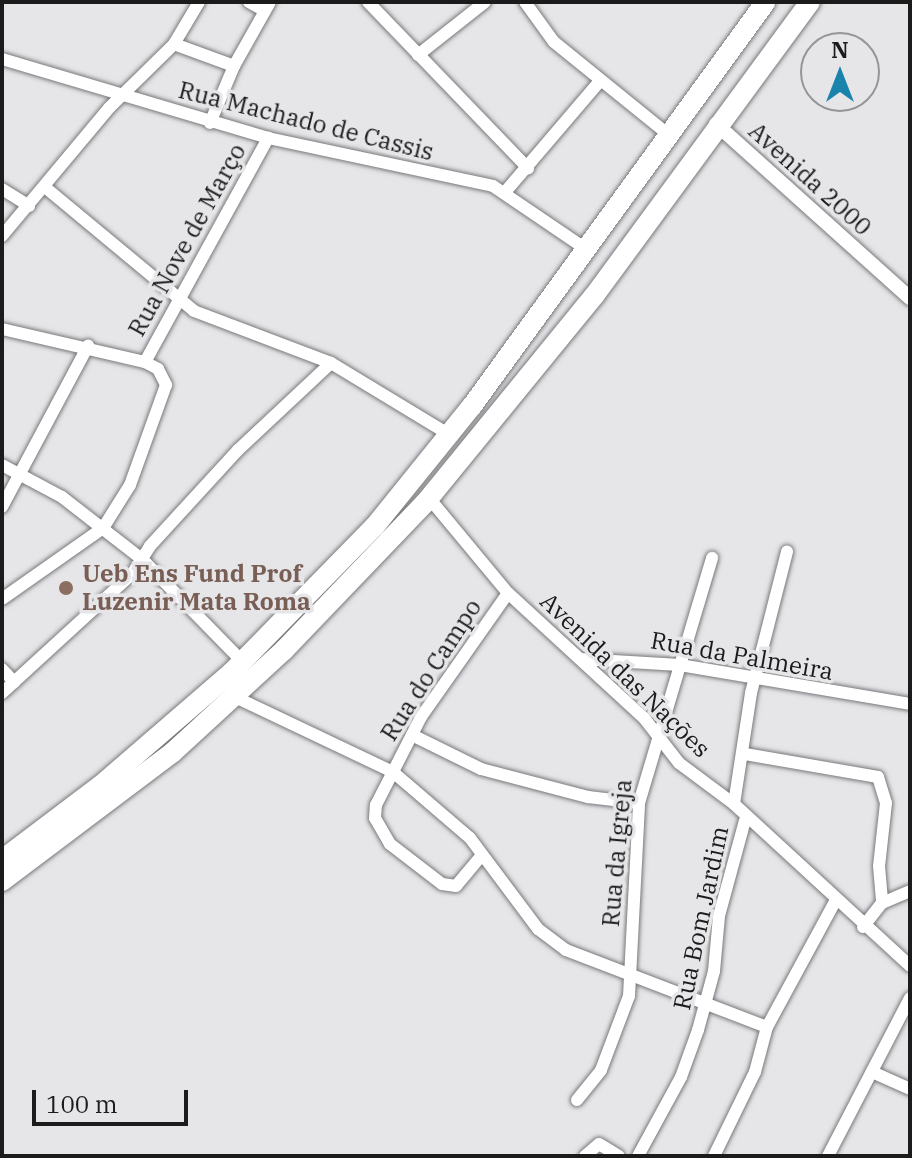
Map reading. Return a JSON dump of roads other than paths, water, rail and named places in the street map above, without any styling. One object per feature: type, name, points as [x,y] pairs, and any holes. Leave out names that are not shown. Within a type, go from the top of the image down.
[{"type":"highway","points":[[2,881],[173,752],[235,697],[429,498],[594,296],[716,124],[810,2]]},
{"type":"highway","points":[[2,860],[100,786],[243,662],[326,580],[450,435],[587,250],[759,5]]},
{"type":"street","points":[[2,236],[46,188],[121,96],[174,44],[199,2]]},
{"type":"street","points":[[210,123],[234,66],[268,7],[249,2]]},
{"type":"street","points":[[368,2],[528,168]]},
{"type":"street","points":[[418,55],[485,2]]},
{"type":"street","points":[[525,2],[554,42],[599,82],[669,135]]},
{"type":"street","points":[[174,44],[234,66]]},
{"type":"street","name":"Rua Machado de Cassis","points":[[2,59],[210,123],[506,191],[587,250]]},
{"type":"street","points":[[506,191],[599,82]]},
{"type":"street","name":"Avenida 2000","points":[[716,124],[910,298]]},
{"type":"street","name":"Rua Nove de Março","points":[[145,362],[268,138]]},
{"type":"street","points":[[46,188],[202,316],[331,363],[450,435]]},
{"type":"street","points":[[2,189],[29,206]]},
{"type":"street","points":[[2,329],[88,346],[145,362],[164,377],[164,401],[130,485],[103,528],[2,599]]},
{"type":"street","points":[[2,507],[88,346]]},
{"type":"street","points":[[2,693],[143,560],[238,450],[331,363]]},
{"type":"street","points":[[2,465],[22,473],[103,528],[143,560],[243,662]]},
{"type":"street","name":"Avenida das Nações","points":[[429,498],[508,593],[644,718],[679,763],[734,804],[745,820],[910,966]]},
{"type":"street","name":"Rua Bom Jardim","points":[[734,804],[756,676],[787,552]]},
{"type":"street","name":"Rua da Igreja","points":[[577,1100],[601,1070],[631,978],[639,803],[712,558]]},
{"type":"street","name":"Rua do Campo","points":[[482,855],[451,887],[398,853],[375,818],[378,799],[412,735],[508,593]]},
{"type":"street","name":"Rua da Palmeira","points":[[580,659],[680,665],[756,676],[849,697],[910,704]]},
{"type":"street","points":[[2,669],[14,682]]},
{"type":"street","name":"Rua do Campo","points":[[235,697],[393,772]]},
{"type":"street","points":[[412,735],[481,769],[570,793],[639,803]]},
{"type":"street","points":[[745,754],[878,777],[886,803],[879,866],[882,903]]},
{"type":"street","points":[[393,772],[470,838],[551,941],[593,965],[767,1027]]},
{"type":"street","name":"Rua Bom Jardim","points":[[638,1156],[681,1077],[705,1005],[714,971],[719,916],[745,820]]},
{"type":"street","points":[[863,927],[882,903],[910,891]]},
{"type":"street","points":[[714,1156],[755,1072],[767,1027],[835,902]]},
{"type":"street","points":[[828,1156],[910,998]]},
{"type":"street","points":[[872,1072],[910,1089]]},
{"type":"street","points":[[585,1156],[599,1144],[619,1156]]},
{"type":"place","name":"Ueb Ens Fund Prof Luzenir Mata Roma","points":[[66,588]]}]
